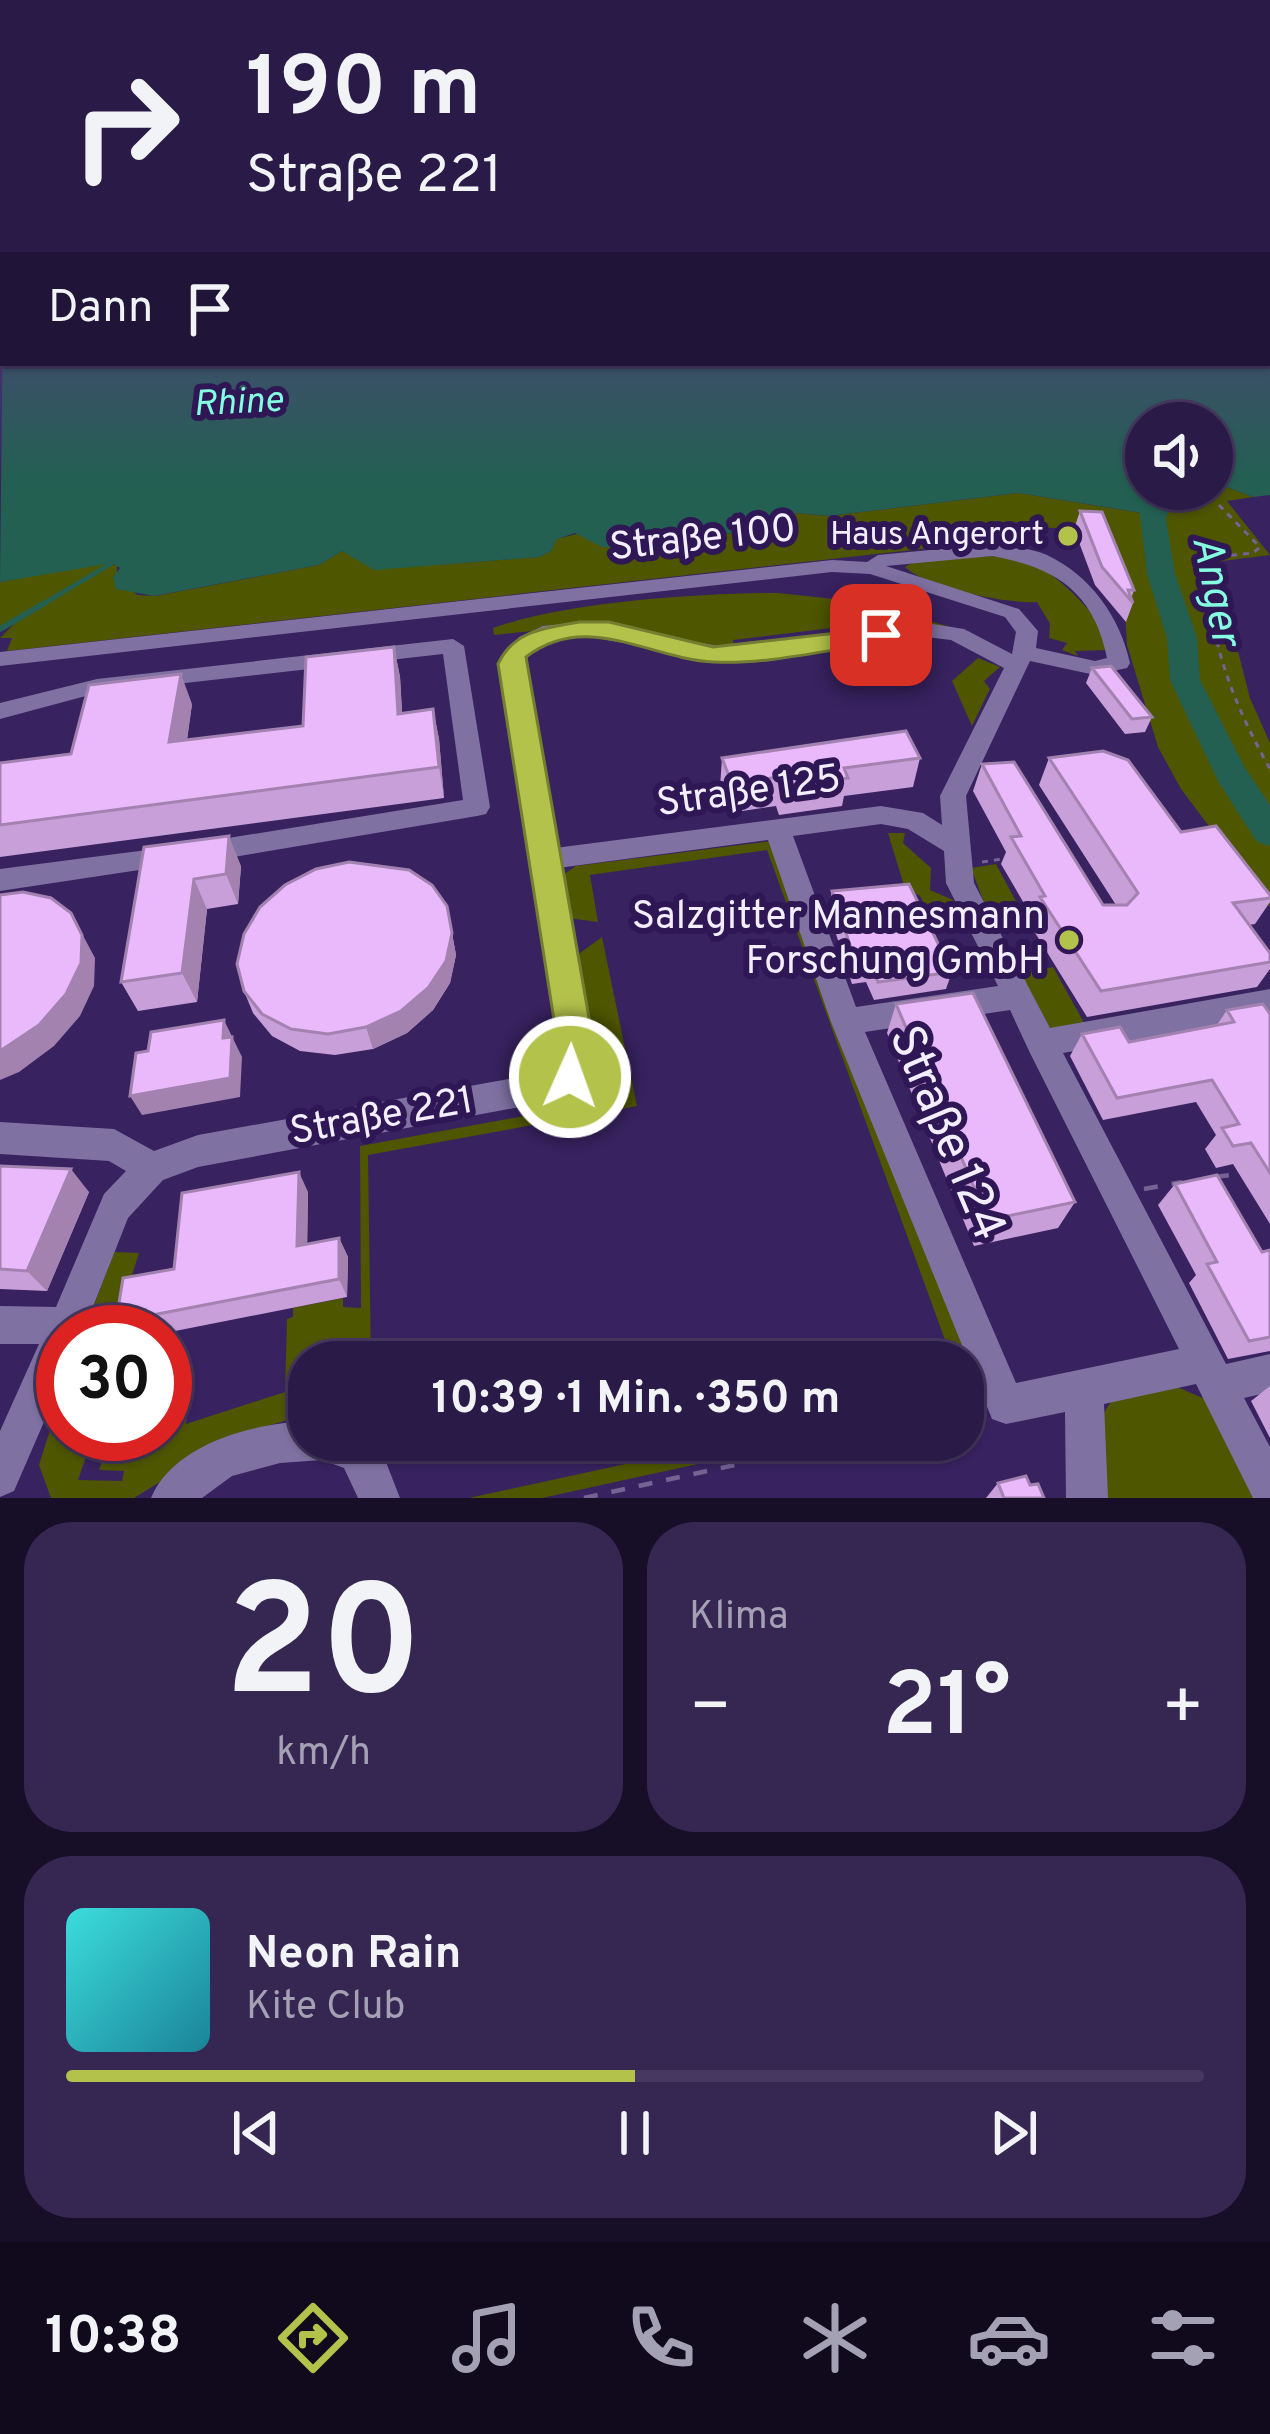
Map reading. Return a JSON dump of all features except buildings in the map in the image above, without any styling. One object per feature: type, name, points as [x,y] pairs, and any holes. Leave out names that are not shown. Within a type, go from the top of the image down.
[{"type":"street","points":[[872,568],[878,561],[992,550],[1027,554],[1078,583],[1113,634],[1119,663],[1095,668],[1019,658],[953,796],[970,912],[1270,1489]]},
{"type":"street","name":"Straße 100","points":[[0,659],[832,566],[872,568],[999,605],[1023,622],[1028,639],[1019,658]]},
{"type":"street","name":"Straße 221","points":[[152,1168],[198,1151],[552,1086],[570,1077],[578,1058],[511,664],[536,637],[609,629],[699,652],[730,654],[926,630],[956,634],[1019,658]]},
{"type":"street","points":[[0,711],[97,686],[453,646],[477,807],[0,880]]},
{"type":"street","points":[[963,774],[1003,771]]},
{"type":"street","name":"Straße 125","points":[[547,859],[881,815],[914,820],[961,854]]},
{"type":"street","name":"Straße 124","points":[[777,829],[846,1022],[1006,1406],[1084,1389]]},
{"type":"street","points":[[846,1022],[1017,996]]},
{"type":"street","points":[[1041,1043],[1270,1002]]},
{"type":"street","points":[[0,1138],[114,1145],[152,1168],[116,1206],[75,1305]]},
{"type":"street","points":[[0,1324],[36,1328]]},
{"type":"street","points":[[1087,1498],[1084,1389],[1211,1374],[1270,1373]]},
{"type":"street","points":[[0,1477],[36,1395]]},
{"type":"street","points":[[172,1498],[209,1467],[254,1448],[324,1440],[352,1449],[374,1476],[379,1498]]},
{"type":"path","points":[[1225,510],[1261,551],[1214,557],[1207,592],[1240,705],[1270,769]]},
{"type":"path","points":[[961,854],[1017,857]]},
{"type":"path","points":[[1133,1196],[1154,1187],[1230,1175],[1224,1166]]},
{"type":"path","points":[[584,1498],[753,1461]]},
{"type":"green space","points":[[1233,489],[1253,497],[1233,500]]},
{"type":"green space","points":[[1019,493],[1166,517],[1168,510],[1233,509],[1270,555],[1215,562],[1250,698],[1270,743],[1270,907],[1181,789],[1158,747],[1127,645],[1125,608],[1096,530],[1034,527],[1029,537],[7,651],[12,638],[0,638],[14,624],[0,626],[0,582],[96,563],[117,565],[117,576],[137,595],[155,596],[319,565],[342,551],[391,568],[539,557],[551,551],[556,539],[581,533],[626,548],[654,538],[736,533],[797,513],[828,516]]},
{"type":"green space","points":[[1018,556],[1057,579],[1078,599],[1109,634],[1106,650],[1075,651],[1078,656],[1062,650],[1067,643],[1049,638],[1050,624],[1037,602],[968,593],[931,582],[905,567],[940,558]]},
{"type":"green space","points":[[778,593],[862,602],[961,630],[854,634],[848,626],[733,640],[735,649],[701,648],[602,624],[494,635],[493,628],[594,606]]},
{"type":"green space","points":[[978,658],[1000,667],[984,681],[990,689],[972,726],[952,681]]},
{"type":"green space","points":[[888,833],[905,833],[903,843],[931,868],[930,890],[953,900],[966,927],[946,920],[937,932],[920,896],[905,889]]},
{"type":"green space","points":[[771,841],[963,1341],[945,1341],[767,850],[590,875],[598,922],[568,918],[560,877],[576,866]]},
{"type":"green space","points":[[996,864],[1020,909],[988,913],[971,868]]},
{"type":"green space","points":[[602,937],[637,1106],[368,1155],[371,1341],[288,1341],[288,1420],[236,1435],[134,1498],[51,1498],[40,1461],[85,1461],[78,1480],[122,1481],[124,1471],[99,1470],[102,1461],[192,1461],[192,1422],[285,1392],[287,1319],[293,1317],[293,1308],[343,1298],[343,1307],[361,1308],[360,1146],[623,1098],[620,1078],[607,1071],[590,1047],[576,966],[580,953]]},
{"type":"green space","points":[[1053,967],[1087,1028],[1052,1032],[1021,974]]},
{"type":"green space","points":[[114,1252],[139,1253],[123,1305],[94,1305]]},
{"type":"green space","points":[[1177,1387],[1205,1399],[1256,1498],[1101,1498],[1098,1447],[1105,1411],[1112,1401]]},
{"type":"green space","points":[[639,1461],[712,1461],[542,1498],[469,1498]]},
{"type":"water","name":"Rhine","points":[[2,366],[1270,366],[1270,495],[1253,497],[1233,489],[1233,402],[1125,402],[1125,510],[1169,510],[1167,517],[1019,493],[828,516],[797,513],[736,533],[654,538],[626,548],[602,547],[575,533],[557,539],[551,551],[539,557],[374,570],[342,551],[319,565],[154,596],[116,589],[113,577],[120,568],[112,563],[0,582]]},
{"type":"waterway","name":"Anger","points":[[1152,510],[1161,574],[1182,638],[1185,680],[1230,773],[1270,833]]},
{"type":"waterway","points":[[38,607],[112,563]]},
{"type":"waterway","points":[[0,629],[43,604]]},
{"type":"place","name":"Haus Angerort","points":[[1068,536]]},
{"type":"place","name":"Salzgitter Mannesmann Forschung GmbH","points":[[1069,940]]},
{"type":"route","points":[[570,1077],[578,1058],[511,664],[515,653],[536,637],[579,629],[609,629],[713,655],[881,635]]}]
